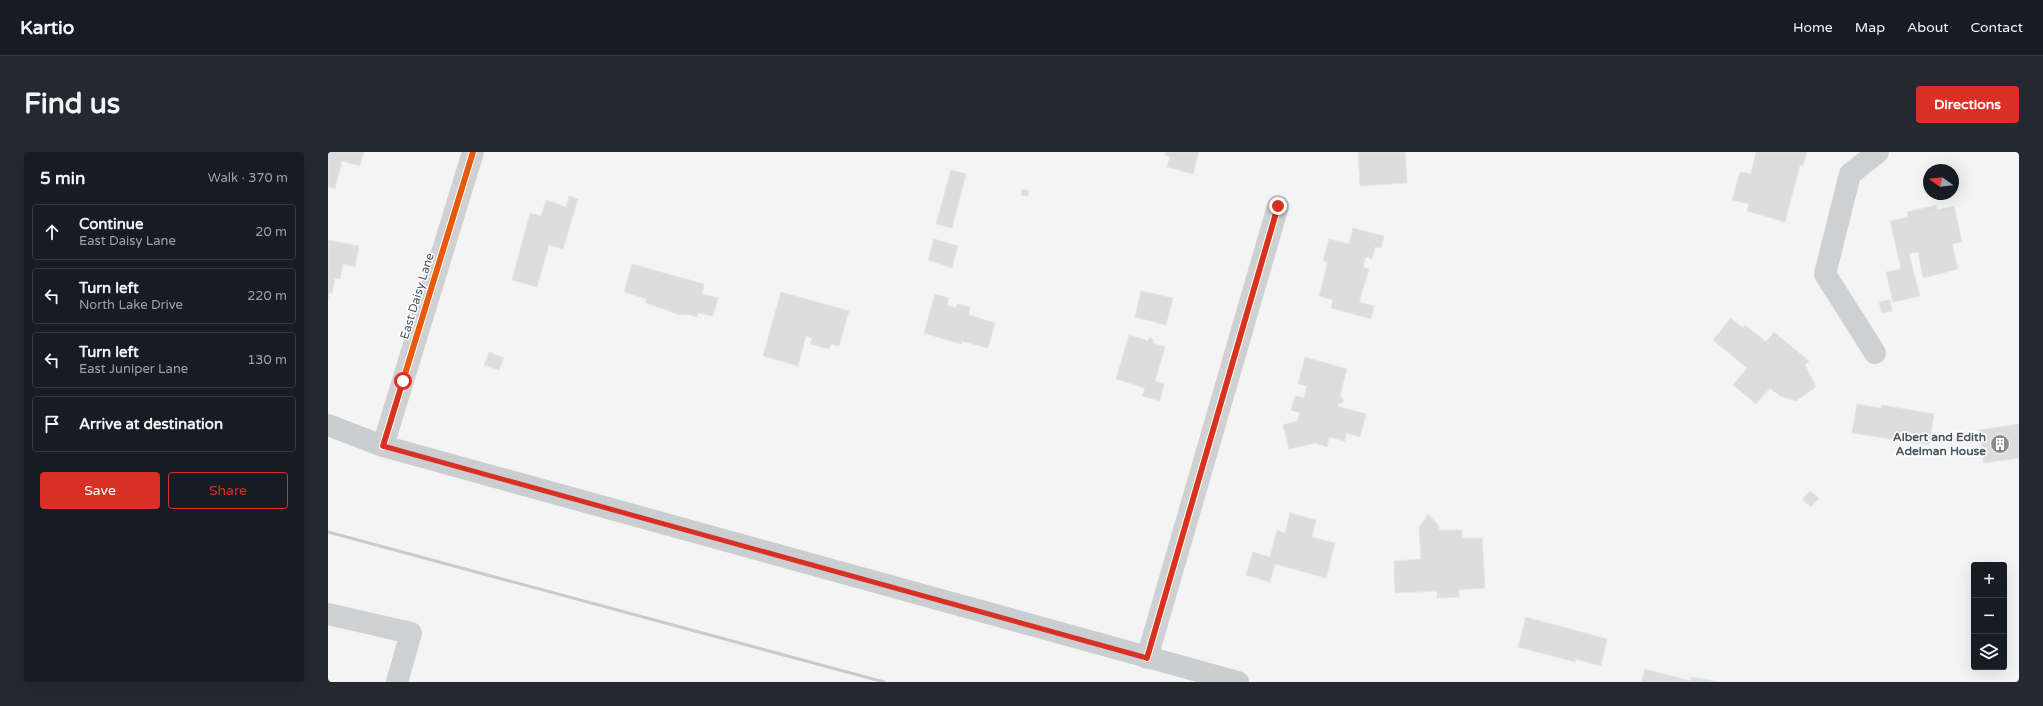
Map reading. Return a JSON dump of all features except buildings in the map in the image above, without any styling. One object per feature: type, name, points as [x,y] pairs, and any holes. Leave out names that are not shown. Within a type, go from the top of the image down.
[{"type":"main road","points":[[328,425],[383,446],[1238,682]]},
{"type":"street","name":"East Daisy Lane","points":[[383,446],[473,152]]},
{"type":"street","points":[[1875,353],[1825,274],[1850,174],[1878,152]]},
{"type":"street","points":[[1147,658],[1278,206]]},
{"type":"street","points":[[328,614],[411,633],[397,682]]},
{"type":"railway","points":[[328,532],[884,682]]},
{"type":"cycle path","points":[[383,446],[473,152]]},
{"type":"cycle path","points":[[1147,658],[1278,206]]},
{"type":"place","name":"Albert and Edith Adelman House","points":[[2000,444]]},
{"type":"route","points":[[403,381],[383,446],[1147,658],[1278,206]]}]
